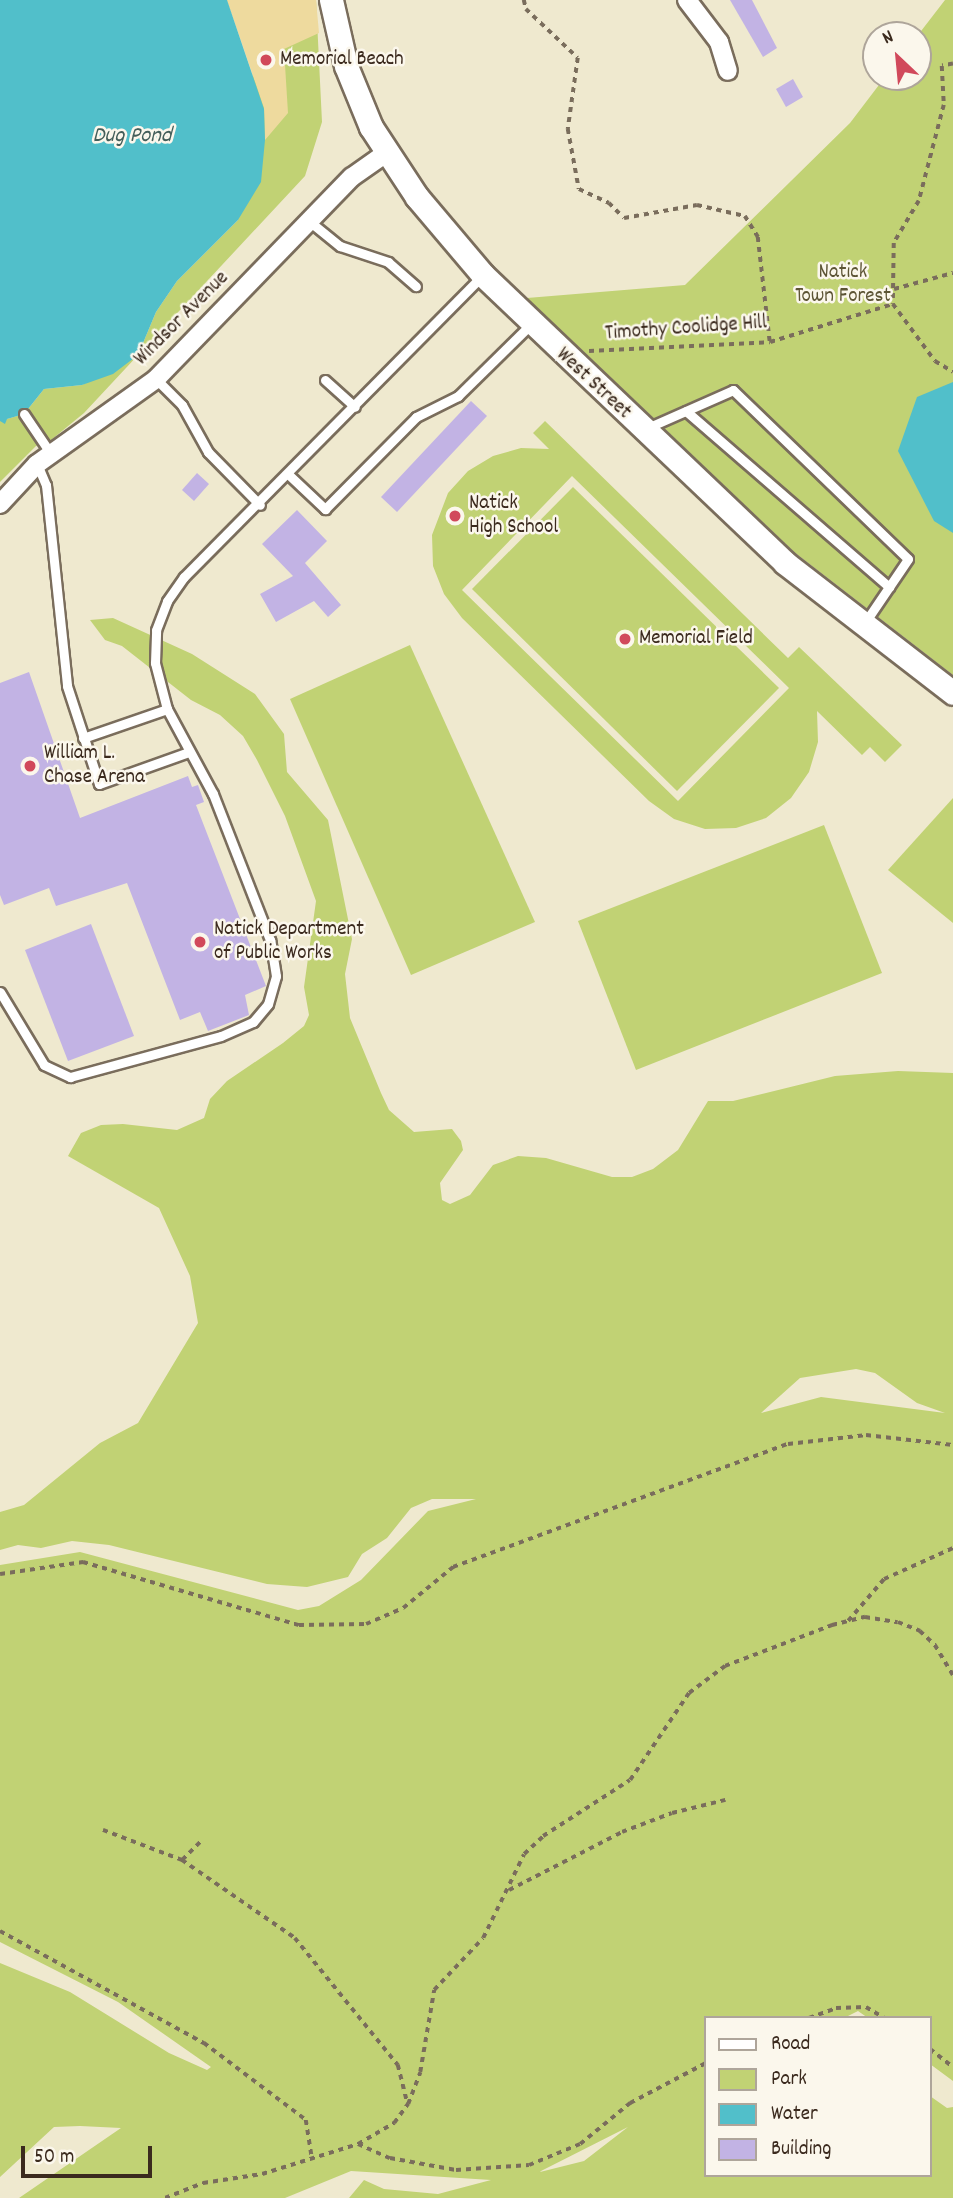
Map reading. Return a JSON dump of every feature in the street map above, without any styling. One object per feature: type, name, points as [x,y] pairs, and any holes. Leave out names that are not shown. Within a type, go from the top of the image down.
[{"type":"street","name":"West Street","points":[[331,0],[357,96],[386,153],[483,275],[530,325],[775,555],[953,693]]},
{"type":"street","points":[[687,0],[719,43],[728,71]]},
{"type":"street","name":"Windsor Avenue","points":[[0,504],[44,459],[156,379],[352,177],[386,153]]},
{"type":"lane","points":[[309,221],[340,246],[387,262],[416,286]]},
{"type":"lane","points":[[0,992],[44,1065],[70,1077],[222,1036],[261,1014],[276,976],[270,940],[213,794],[167,709],[154,646],[167,601],[195,565],[260,505],[483,275]]},
{"type":"lane","points":[[289,475],[325,509],[416,417],[458,396],[530,325]]},
{"type":"lane","points":[[156,379],[182,405],[208,452],[260,505]]},
{"type":"lane","points":[[325,380],[355,407]]},
{"type":"lane","points":[[642,430],[733,390],[908,559],[863,625]]},
{"type":"lane","points":[[686,411],[889,587]]},
{"type":"lane","points":[[24,414],[44,459],[67,686],[99,783],[190,752]]},
{"type":"lane","points":[[83,738],[167,709]]},
{"type":"path","points":[[524,0],[526,9],[578,58],[568,129],[579,189],[609,203],[624,218],[697,205],[745,216],[758,237],[770,341]]},
{"type":"path","points":[[953,64],[942,65],[944,105],[919,201],[894,243],[893,304],[935,361],[953,372]]},
{"type":"path","points":[[894,289],[953,273]]},
{"type":"path","name":"Timothy Coolidge Hill","points":[[559,352],[770,341],[893,304]]},
{"type":"path","points":[[0,1574],[83,1562],[299,1625],[366,1624],[403,1608],[453,1567],[788,1444],[866,1435],[953,1445]]},
{"type":"path","points":[[848,1621],[884,1579],[953,1548]]},
{"type":"path","points":[[165,2198],[203,2182],[262,2174],[358,2144],[386,2130],[408,2104],[425,2057],[434,1990],[484,1938],[530,1846],[631,1780],[689,1693],[725,1667],[848,1621],[865,1618],[910,1626],[935,1645],[953,1675]]},
{"type":"path","points":[[509,1889],[622,1832],[672,1812],[725,1800]]},
{"type":"path","points":[[103,1830],[182,1860],[285,1930],[309,1953],[398,2065],[408,2104]]},
{"type":"path","points":[[182,1860],[202,1840]]},
{"type":"path","points":[[0,1931],[204,2042],[306,2120],[312,2158]]},
{"type":"path","points":[[814,2016],[835,2008],[866,2007],[881,2016]]},
{"type":"path","points":[[932,2051],[953,2067]]},
{"type":"path","points":[[358,2144],[390,2158],[456,2170],[529,2165],[580,2144],[630,2103],[704,2064]]},
{"type":"green space","points":[[227,0],[316,0],[322,122],[305,176],[84,413],[45,445],[36,446],[0,482],[0,421],[24,414],[44,389],[82,385],[138,355],[156,312],[177,281],[238,220],[253,71]]},
{"type":"green space","name":"Natick Town Forest","points":[[945,0],[953,0],[953,675],[794,552],[527,298],[685,285],[850,123],[874,91],[932,91],[932,21],[929,21]]},
{"type":"green space","points":[[545,421],[788,658],[799,647],[902,745],[885,762],[870,747],[862,755],[817,711],[818,742],[809,772],[791,798],[766,818],[736,828],[705,829],[674,819],[649,801],[462,618],[444,594],[433,566],[432,535],[448,493],[468,471],[493,456],[521,448],[549,449],[533,433]],"holes":[[[572,476],[789,688],[678,801],[462,590]]]},
{"type":"green space","name":"Memorial Field","points":[[573,487],[779,688],[677,791],[472,589]]},
{"type":"green space","points":[[113,618],[192,654],[255,694],[284,734],[287,772],[328,820],[352,939],[345,974],[350,1018],[381,1093],[389,1110],[414,1132],[452,1129],[461,1141],[463,1150],[440,1183],[442,1200],[450,1204],[470,1195],[493,1165],[518,1156],[546,1158],[612,1177],[632,1177],[653,1169],[678,1150],[708,1101],[733,1101],[835,1076],[898,1071],[953,1073],[953,2081],[932,2065],[932,2016],[865,2016],[858,2011],[848,2016],[704,2016],[704,2177],[932,2177],[932,2097],[947,2108],[953,2107],[953,2198],[349,2198],[364,2180],[384,2189],[438,2194],[491,2180],[351,2171],[285,2198],[19,2198],[121,2128],[80,2126],[54,2127],[0,2177],[0,1963],[70,1992],[169,2053],[207,2070],[211,2067],[118,2002],[0,1942],[0,1565],[80,1552],[298,1610],[319,1606],[361,1580],[428,1511],[476,1499],[432,1499],[411,1508],[387,1538],[362,1554],[348,1577],[307,1587],[267,1584],[109,1545],[72,1541],[41,1548],[18,1545],[0,1550],[0,1512],[24,1505],[100,1443],[138,1423],[198,1323],[190,1276],[159,1208],[68,1156],[81,1133],[101,1125],[123,1124],[177,1130],[204,1118],[210,1099],[227,1081],[283,1043],[304,1026],[309,1015],[304,987],[316,901],[285,816],[257,760],[243,736],[220,715],[191,700],[122,646],[105,640],[90,620]],"holes":[[[856,1369],[875,1373],[917,1403],[945,1413],[821,1397],[761,1413],[800,1378]],[[628,2127],[584,2161],[540,2172]]]},
{"type":"green space","points":[[410,645],[535,922],[411,975],[290,699]]},
{"type":"green space","points":[[953,798],[953,923],[888,870]]},
{"type":"green space","points":[[824,825],[882,973],[636,1070],[578,921]]},
{"type":"sand","name":"Memorial Beach","points":[[227,0],[316,0],[319,33],[284,49],[288,113],[265,140],[264,108]]},
{"type":"water","name":"Dug Pond","points":[[0,0],[227,0],[264,109],[265,140],[261,182],[238,220],[177,281],[156,312],[138,355],[113,374],[82,385],[44,389],[24,414],[7,419],[5,424],[0,421]]},
{"type":"water","points":[[953,382],[953,533],[934,521],[898,451],[917,397]]},
{"type":"building","points":[[730,0],[752,0],[777,48],[763,57]]},
{"type":"building","points":[[793,79],[803,97],[786,107],[776,89]]},
{"type":"building","points":[[471,401],[487,416],[397,512],[381,497]]},
{"type":"building","points":[[197,473],[209,484],[194,501],[182,490]]},
{"type":"building","points":[[297,510],[327,541],[305,563],[341,605],[328,617],[314,601],[276,622],[260,594],[293,576],[262,544]]},
{"type":"building","name":"Natick Department of Public Works","points":[[29,672],[80,818],[188,776],[192,787],[198,785],[204,802],[196,805],[266,986],[245,995],[249,1015],[208,1031],[200,1012],[180,1020],[127,883],[56,906],[49,888],[4,905],[0,895],[0,683]]},
{"type":"building","points":[[91,924],[134,1036],[68,1061],[25,950]]},
{"type":"place","name":"Memorial Beach","points":[[266,60]]},
{"type":"place","name":"Natick High School","points":[[455,516]]},
{"type":"place","name":"Memorial Field","points":[[625,639]]},
{"type":"place","name":"William L. Chase Arena","points":[[30,766]]},
{"type":"place","name":"Natick Department of Public Works","points":[[200,942]]}]
